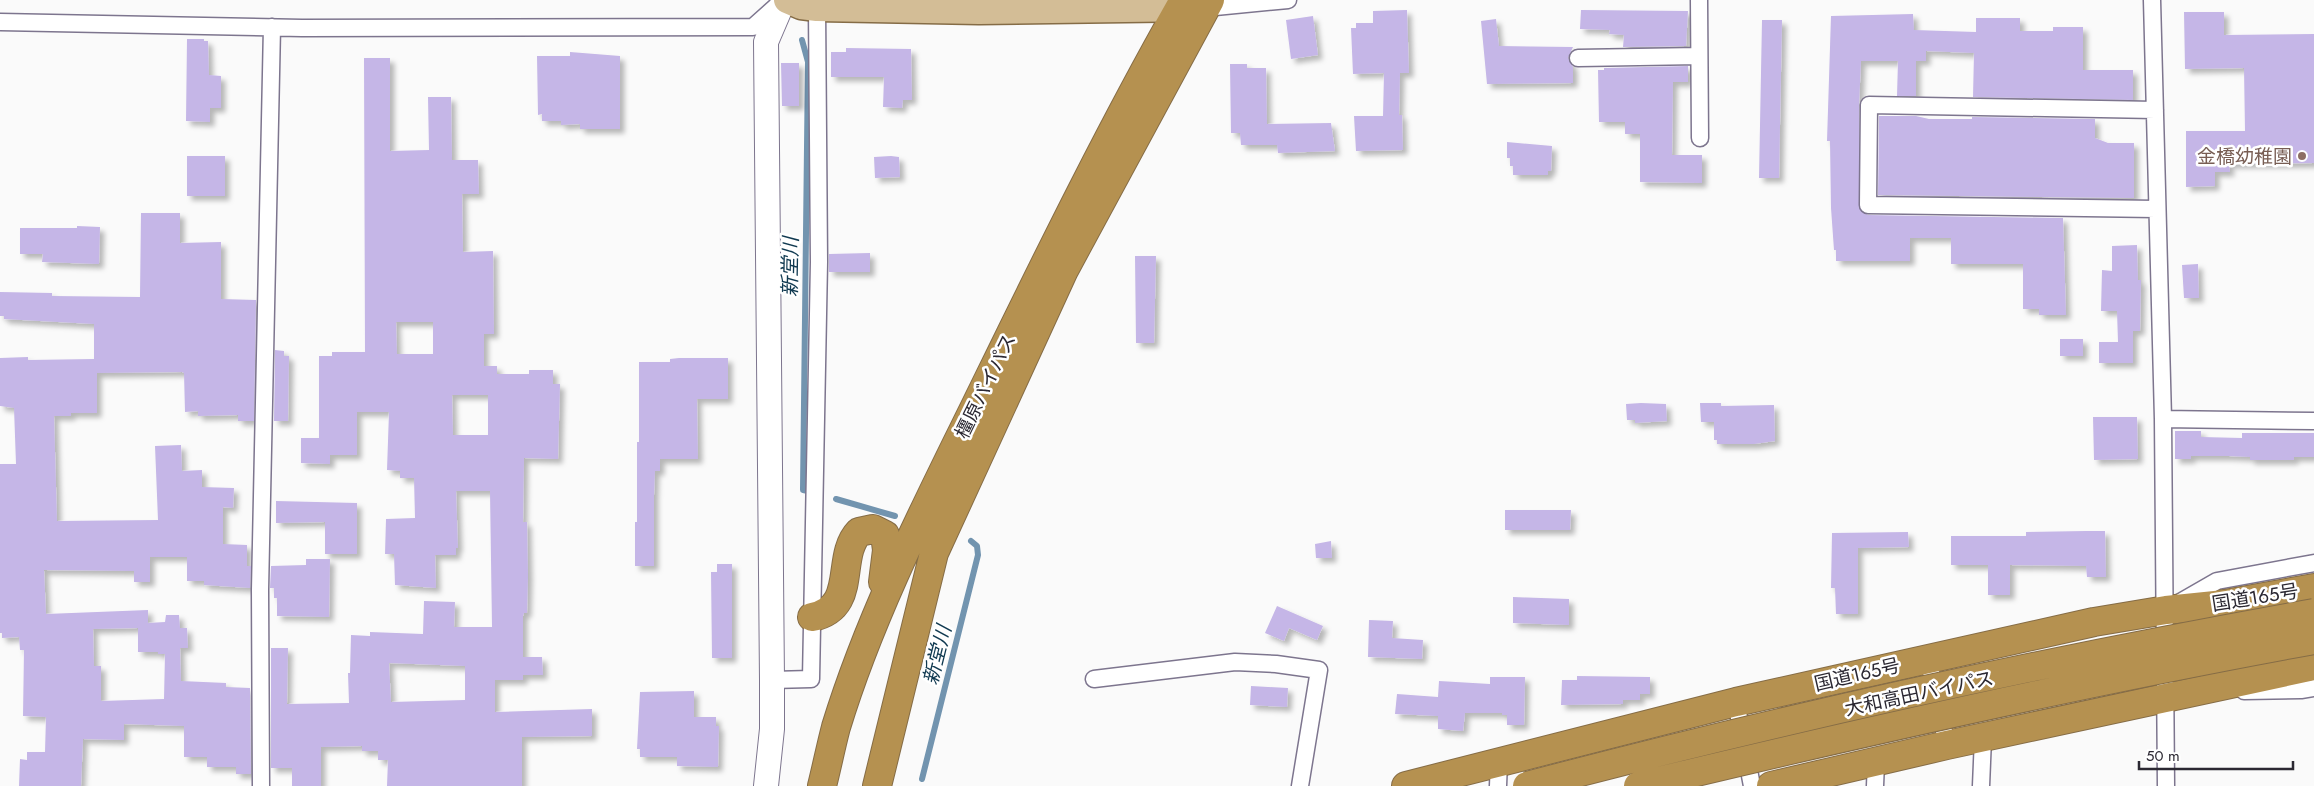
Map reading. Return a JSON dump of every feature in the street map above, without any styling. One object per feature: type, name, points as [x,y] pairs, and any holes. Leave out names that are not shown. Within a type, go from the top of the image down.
[{"type":"highway","name":"橿原バイパス","points":[[822,786],[836,726],[879,608],[936,485],[1140,77],[1194,4]]},
{"type":"highway","name":"橿原バイパス","points":[[878,784],[934,553],[1064,270],[1194,4]]},
{"type":"highway","points":[[812,617],[828,611],[838,599],[844,584],[854,537],[859,532],[873,529],[885,536],[888,550],[879,608]]},
{"type":"highway","name":"国道165号","points":[[1406,786],[1499,774],[1736,702],[1928,658],[2094,622],[2166,610],[2225,604],[2314,588]]},
{"type":"highway","name":"大和高田バイパス","points":[[1527,786],[1611,764],[1932,689],[2314,613]]},
{"type":"highway","name":"大和高田バイパス","points":[[1638,786],[1940,716],[2107,680],[2314,640]]},
{"type":"highway","points":[[1771,786],[1876,774],[1947,746],[2314,666]]},
{"type":"main road","points":[[785,0],[800,6],[817,8],[979,11],[1194,4]]},
{"type":"street","points":[[0,22],[272,27],[753,27],[785,0]]},
{"type":"street","points":[[766,786],[772,730],[772,680],[766,42],[785,0]]},
{"type":"street","points":[[1194,4],[1288,0]]},
{"type":"street","points":[[1699,0],[1700,138]]},
{"type":"street","points":[[2152,0],[2163,418],[2166,786]]},
{"type":"street","points":[[772,680],[811,678],[819,262],[817,8]]},
{"type":"street","points":[[261,786],[260,590],[272,27]]},
{"type":"street","points":[[1578,58],[1699,56]]},
{"type":"street","points":[[2155,110],[1869,105],[1868,205],[2156,208]]},
{"type":"street","points":[[2163,418],[2314,421]]},
{"type":"street","points":[[2166,610],[2217,581],[2314,562]]},
{"type":"street","points":[[1928,658],[1947,746]]},
{"type":"street","points":[[1094,679],[1235,662],[1276,664],[1319,670],[1300,786]]},
{"type":"street","points":[[2198,691],[2301,690],[2314,688]]},
{"type":"street","points":[[1736,702],[1752,786]]},
{"type":"street","points":[[1981,786],[1983,738]]},
{"type":"building","points":[[1407,10],[1409,73],[1400,73],[1399,115],[1402,115],[1403,150],[1356,151],[1354,116],[1383,116],[1384,73],[1353,74],[1351,28],[1356,28],[1356,23],[1373,23],[1373,11]]},
{"type":"building","points":[[1581,10],[1688,11],[1686,46],[1623,47],[1624,35],[1609,34],[1610,30],[1580,29]]},
{"type":"building","points":[[2184,12],[2224,12],[2224,35],[2314,34],[2314,163],[2229,164],[2230,172],[2215,172],[2215,186],[2186,187],[2186,131],[2245,131],[2244,68],[2185,69]]},
{"type":"building","points":[[1913,14],[1914,30],[1976,32],[1976,18],[2020,18],[2020,31],[2053,31],[2053,27],[2083,27],[2083,70],[2133,70],[2133,100],[1973,97],[1974,53],[1926,51],[1926,61],[1916,61],[1916,96],[1897,96],[1898,61],[1861,61],[1859,105],[1860,210],[1868,215],[2063,218],[2066,315],[2039,315],[2039,309],[2023,309],[2023,264],[1951,264],[1951,238],[1910,238],[1910,261],[1836,261],[1831,208],[1830,141],[1827,141],[1831,16]]},
{"type":"building","points":[[1313,16],[1318,55],[1291,59],[1286,20]]},
{"type":"building","points":[[1496,19],[1499,46],[1573,47],[1568,58],[1573,67],[1573,83],[1487,84],[1481,21]]},
{"type":"building","points":[[1762,20],[1782,20],[1779,178],[1759,178]]},
{"type":"building","points":[[187,39],[204,39],[204,41],[208,41],[209,75],[221,76],[221,108],[210,108],[210,122],[186,121]]},
{"type":"building","points":[[846,48],[911,49],[912,100],[903,100],[902,108],[883,107],[884,77],[831,77],[831,52],[846,52]]},
{"type":"building","points":[[570,52],[620,56],[620,129],[580,129],[580,124],[561,125],[561,121],[542,121],[542,114],[538,115],[537,56],[570,56]]},
{"type":"building","points":[[364,58],[390,58],[390,151],[429,150],[428,97],[451,97],[452,160],[478,160],[479,194],[462,194],[463,252],[493,251],[494,334],[484,334],[484,366],[497,366],[497,374],[529,374],[529,370],[553,370],[553,384],[560,384],[558,459],[524,458],[523,522],[527,522],[528,576],[527,613],[524,613],[523,616],[523,657],[542,657],[543,675],[523,675],[523,680],[495,680],[495,712],[592,709],[592,736],[522,737],[522,786],[387,786],[388,760],[378,760],[378,751],[362,751],[362,746],[321,747],[321,786],[292,786],[292,768],[271,768],[271,648],[288,648],[287,704],[349,703],[348,673],[350,673],[351,635],[370,636],[370,632],[423,634],[424,601],[455,602],[454,627],[492,627],[490,491],[456,491],[458,548],[456,548],[456,555],[435,555],[436,588],[395,585],[394,554],[385,554],[386,519],[415,518],[414,478],[400,478],[400,471],[387,470],[389,412],[357,412],[357,455],[330,455],[330,464],[301,463],[301,438],[319,438],[319,356],[332,356],[332,352],[365,352]],"holes":[[[396,322],[433,322],[433,354],[397,354]],[[452,395],[488,395],[488,435],[453,435]],[[389,663],[465,666],[465,700],[391,702]]]},
{"type":"building","points":[[781,63],[799,63],[799,106],[782,106]]},
{"type":"building","points":[[1230,64],[1247,64],[1247,68],[1266,68],[1267,124],[1331,123],[1335,151],[1278,153],[1277,145],[1241,145],[1240,133],[1231,133]]},
{"type":"building","points":[[1688,66],[1688,82],[1673,82],[1672,155],[1702,155],[1702,183],[1640,182],[1640,134],[1625,134],[1625,122],[1599,122],[1598,70],[1604,70],[1604,68]]},
{"type":"building","points":[[1879,116],[1916,116],[1929,119],[1972,119],[1972,117],[2095,119],[2095,138],[2108,143],[2134,143],[2134,198],[1878,195]]},
{"type":"building","points":[[1507,142],[1552,146],[1551,171],[1548,171],[1548,175],[1513,175],[1513,166],[1510,166],[1510,158],[1507,158]]},
{"type":"building","points":[[187,156],[225,156],[225,196],[187,196]]},
{"type":"building","points":[[874,157],[899,157],[900,177],[875,178]]},
{"type":"building","points":[[141,213],[180,213],[180,243],[221,242],[221,299],[256,300],[254,421],[238,421],[238,415],[198,416],[198,411],[185,412],[184,373],[182,372],[97,373],[97,413],[71,413],[71,416],[54,416],[57,521],[158,520],[155,446],[181,445],[182,471],[202,470],[202,487],[234,488],[233,508],[223,507],[223,544],[247,545],[247,566],[251,566],[250,588],[204,585],[204,581],[187,581],[187,557],[150,557],[150,582],[134,582],[134,571],[44,570],[46,614],[148,610],[148,623],[165,622],[166,615],[179,615],[180,628],[187,628],[188,648],[180,648],[181,681],[226,683],[226,687],[250,688],[251,774],[236,774],[236,767],[207,767],[207,757],[184,757],[184,726],[124,724],[124,740],[83,739],[81,786],[19,786],[20,759],[27,760],[27,752],[45,752],[46,717],[23,716],[24,650],[20,650],[19,637],[2,638],[2,633],[0,633],[0,464],[16,464],[14,408],[0,406],[0,358],[28,357],[28,360],[94,359],[94,324],[4,319],[4,316],[0,316],[0,292],[52,293],[52,296],[140,297]],"holes":[[[138,628],[138,652],[165,654],[164,699],[101,701],[101,666],[94,666],[93,629]]]},
{"type":"building","points":[[77,226],[100,227],[99,264],[42,262],[43,254],[20,254],[20,228],[77,228]]},
{"type":"building","points":[[2137,245],[2138,280],[2141,280],[2140,331],[2133,331],[2133,363],[2099,363],[2099,342],[2118,342],[2117,311],[2101,311],[2102,270],[2112,271],[2112,246]]},
{"type":"building","points":[[870,253],[870,272],[829,272],[829,254]]},
{"type":"building","points":[[1135,256],[1156,256],[1154,343],[1136,343]]},
{"type":"building","points":[[2198,264],[2199,298],[2184,298],[2182,265]]},
{"type":"building","points":[[2060,339],[2083,339],[2083,356],[2060,356]]},
{"type":"building","points":[[275,350],[284,351],[284,356],[289,356],[288,421],[274,421]]},
{"type":"building","points":[[728,358],[728,399],[697,399],[698,459],[660,459],[660,471],[655,471],[654,566],[635,566],[637,442],[639,442],[639,362],[670,362],[670,359]]},
{"type":"building","points":[[1700,403],[1721,403],[1721,406],[1774,405],[1775,441],[1754,444],[1717,444],[1717,440],[1714,440],[1714,422],[1701,422]]},
{"type":"building","points":[[1626,404],[1666,404],[1667,421],[1635,423],[1635,420],[1627,420]]},
{"type":"building","points":[[2093,417],[2137,417],[2138,459],[2094,460]]},
{"type":"building","points":[[2175,431],[2201,431],[2201,437],[2242,438],[2242,433],[2314,433],[2314,457],[2294,457],[2294,460],[2250,460],[2250,457],[2191,456],[2191,459],[2175,459]]},
{"type":"building","points":[[276,501],[357,503],[357,554],[325,554],[325,522],[276,523]]},
{"type":"building","points":[[1505,510],[1571,510],[1570,530],[1505,530]]},
{"type":"building","points":[[2105,531],[2106,577],[2087,577],[2086,566],[2010,565],[2010,595],[1988,595],[1988,565],[1951,565],[1951,536],[2026,536],[2026,532]]},
{"type":"building","points":[[1908,532],[1909,547],[1858,548],[1858,614],[1836,614],[1835,588],[1831,588],[1832,533]]},
{"type":"building","points":[[1331,541],[1332,558],[1316,558],[1315,544]]},
{"type":"building","points":[[306,559],[330,559],[329,617],[277,616],[277,598],[274,598],[274,588],[270,588],[271,566],[306,565]]},
{"type":"building","points":[[717,564],[732,564],[732,658],[712,658],[711,572],[717,572]]},
{"type":"building","points":[[1513,597],[1569,599],[1569,625],[1513,623]]},
{"type":"building","points":[[1277,606],[1323,626],[1317,640],[1289,628],[1284,641],[1265,633]]},
{"type":"building","points":[[1369,620],[1393,621],[1392,638],[1423,640],[1422,659],[1368,657]]},
{"type":"building","points":[[1577,676],[1650,677],[1650,694],[1640,694],[1640,700],[1623,700],[1623,704],[1561,705],[1562,680],[1577,680]]},
{"type":"building","points":[[1490,677],[1525,677],[1524,725],[1507,725],[1507,715],[1502,715],[1502,713],[1465,713],[1463,731],[1438,729],[1438,716],[1395,714],[1397,694],[1438,697],[1439,681],[1490,684]]},
{"type":"building","points":[[1251,686],[1288,688],[1287,707],[1250,705]]},
{"type":"building","points":[[694,691],[694,717],[716,717],[716,726],[719,726],[718,767],[677,766],[677,757],[640,757],[640,749],[637,749],[640,692]]},
{"type":"waterway","name":"新堂川","points":[[802,40],[808,62],[803,490],[808,491]]},
{"type":"waterway","name":"新堂川","points":[[836,499],[895,516]]},
{"type":"waterway","name":"新堂川","points":[[922,779],[978,555],[977,546],[971,541]]},
{"type":"place","name":"金橋幼稚園","points":[[2302,156]]}]
